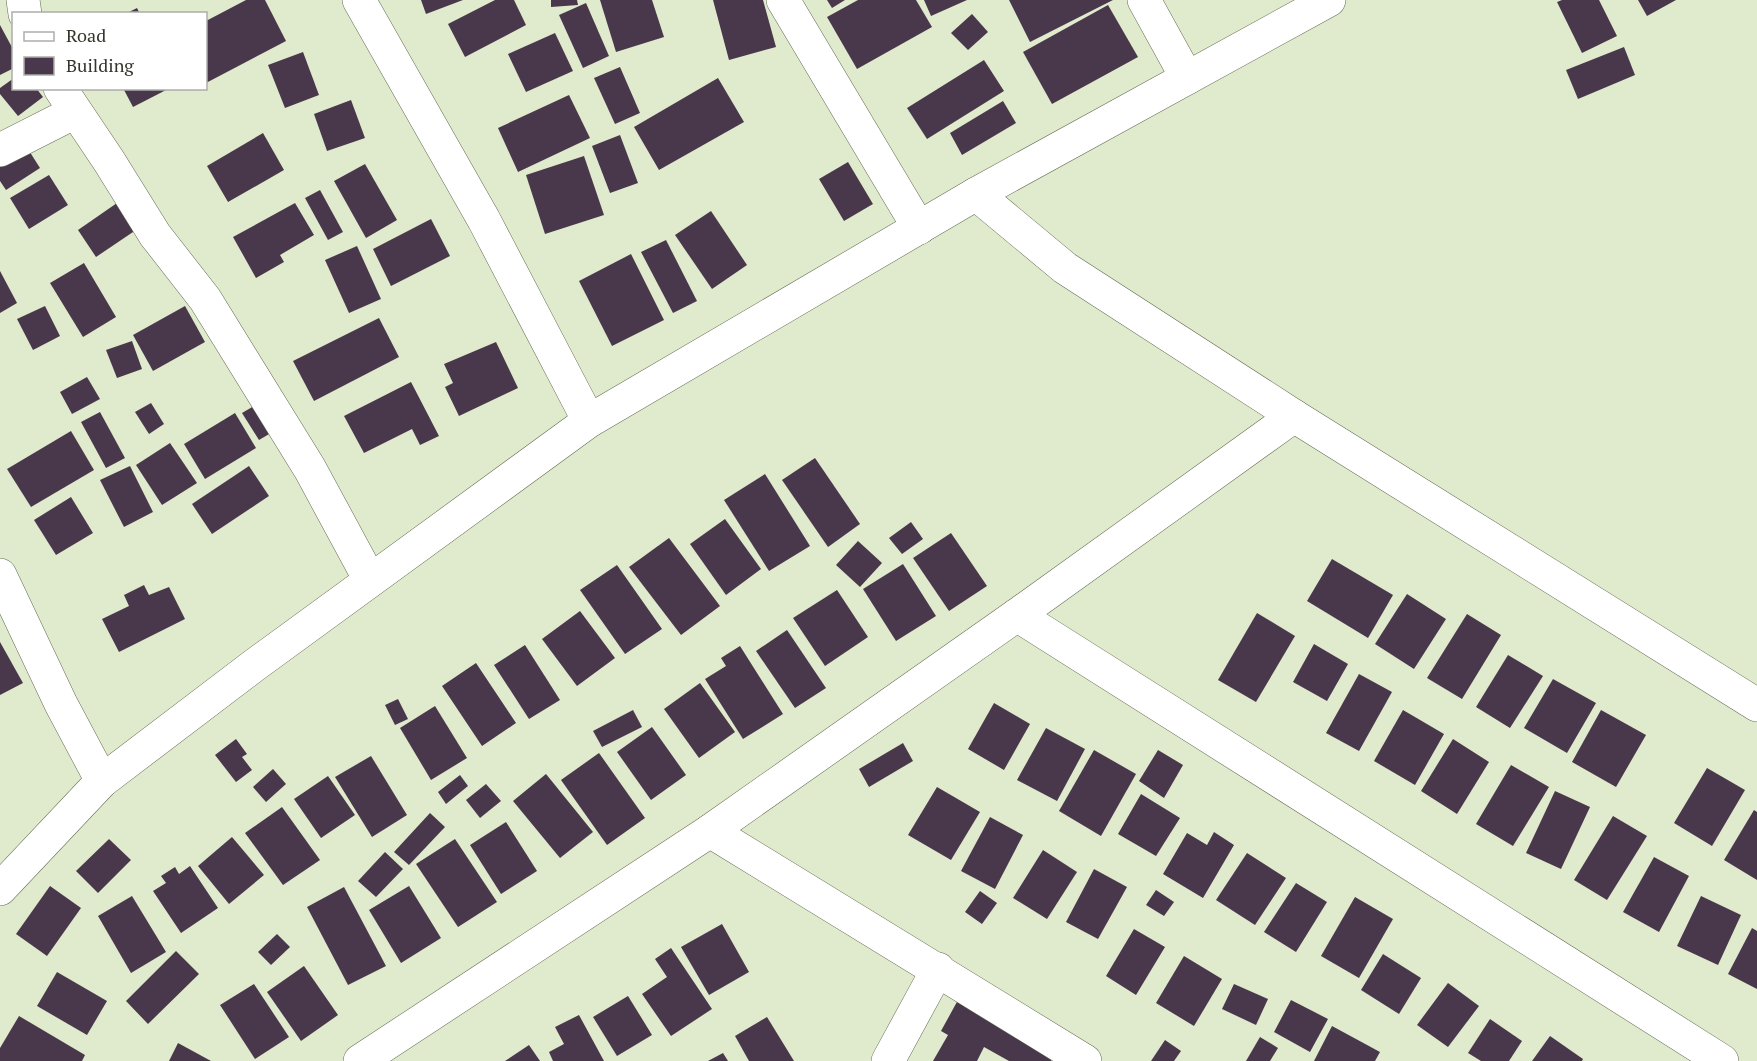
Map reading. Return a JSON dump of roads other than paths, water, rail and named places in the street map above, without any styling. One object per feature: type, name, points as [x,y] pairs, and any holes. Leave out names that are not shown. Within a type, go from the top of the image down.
[{"type":"street","points":[[359,0],[484,220],[589,421]]},
{"type":"street","points":[[783,0],[919,228]]},
{"type":"street","points":[[1144,0],[1187,78]]},
{"type":"street","points":[[0,889],[102,781],[370,580],[589,421],[976,194],[1329,0]]},
{"type":"street","points":[[0,150],[67,100],[109,161],[155,235],[205,299],[310,469],[370,580]]},
{"type":"street","points":[[976,194],[1065,268],[1294,416],[1757,705]]},
{"type":"street","points":[[360,1061],[710,831],[1294,416]]},
{"type":"street","points":[[0,575],[61,704],[102,781]]},
{"type":"street","points":[[1017,615],[1722,1061]]},
{"type":"street","points":[[710,831],[1085,1061]]},
{"type":"street","points":[[888,1061],[938,969]]}]
